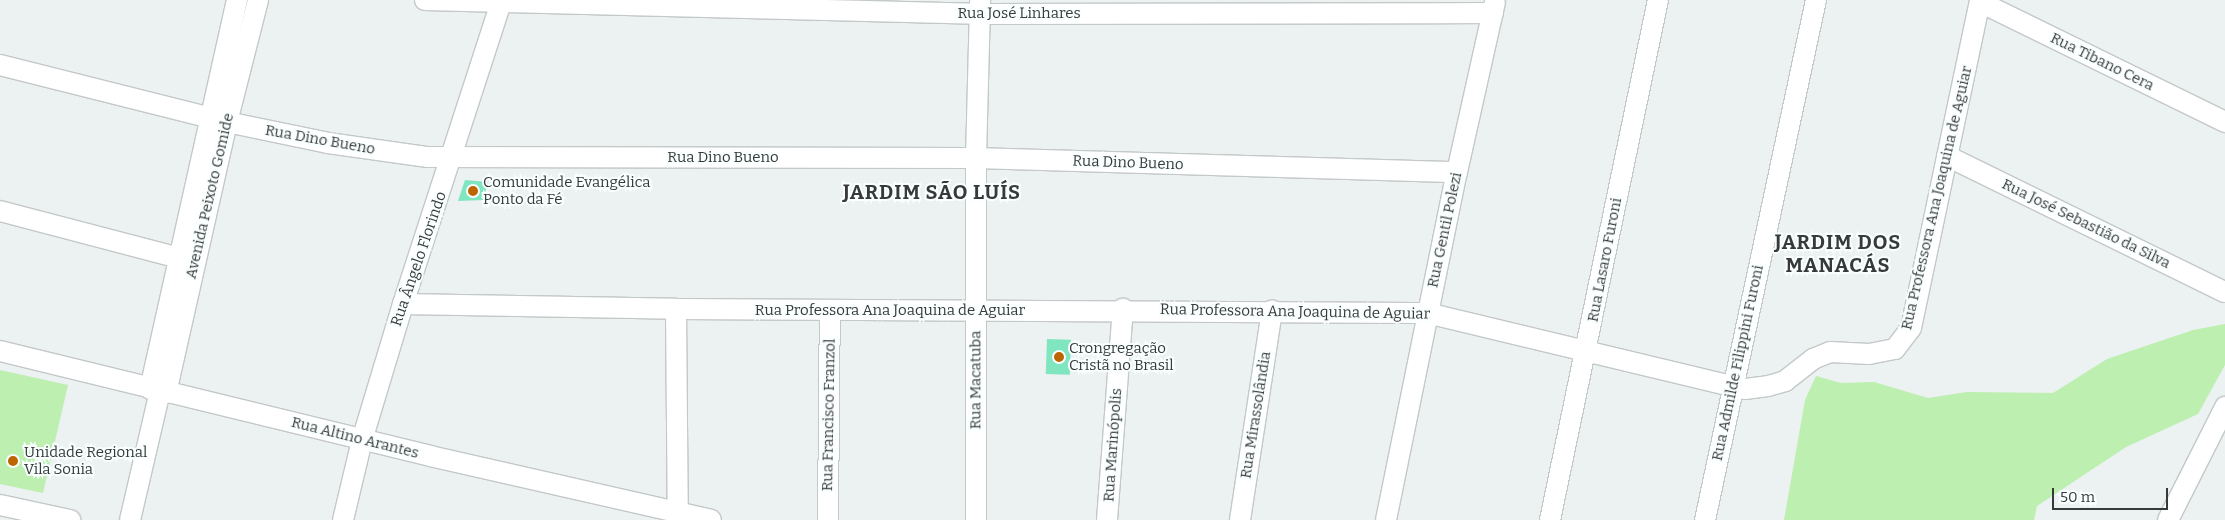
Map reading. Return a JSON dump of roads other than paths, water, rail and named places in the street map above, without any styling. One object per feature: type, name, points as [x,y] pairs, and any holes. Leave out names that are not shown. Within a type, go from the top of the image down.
[{"type":"street","name":"Avenida Peixoto Gomide","points":[[130,520],[219,120],[237,0]]},
{"type":"street","name":"Avenida Peixoto Gomide","points":[[219,120],[258,0]]},
{"type":"street","name":"Rua José Linhares","points":[[425,0],[980,7],[1494,7]]},
{"type":"street","name":"Rua Lasaro Furoni","points":[[1550,520],[1587,351],[1658,0]]},
{"type":"street","name":"Rua Admilde Filippini Furoni","points":[[1705,520],[1732,386],[1816,0]]},
{"type":"street","name":"Rua Ângelo Florindo","points":[[343,520],[362,440],[403,304],[453,158],[502,1]]},
{"type":"street","name":"Rua Professora Ana Joaquina de Aguiar","points":[[403,304],[676,309],[976,311],[1123,309],[1427,313],[1745,389],[1785,381],[1813,359],[1830,352],[1885,353],[1903,342],[1911,328],[1980,1]]},
{"type":"street","name":"Rua Tibano Cera","points":[[1980,1],[2225,122]]},
{"type":"street","name":"Rua Macatuba","points":[[976,520],[976,158],[980,7]]},
{"type":"street","name":"Rua Gentil Polezi","points":[[1386,520],[1427,313],[1494,7]]},
{"type":"street","name":"Rua Dino Bueno","points":[[0,65],[219,120],[328,143],[453,158],[976,158],[1457,172]]},
{"type":"street","name":"Rua José Sebastião da Silva","points":[[1947,156],[2225,292]]},
{"type":"street","points":[[0,211],[187,261]]},
{"type":"street","points":[[676,309],[679,516]]},
{"type":"street","name":"Rua Marinópolis","points":[[1107,520],[1123,309]]},
{"type":"street","name":"Rua Francisco Franzol","points":[[828,520],[830,310]]},
{"type":"street","name":"Rua Mirassolândia","points":[[1240,520],[1272,310]]},
{"type":"street","name":"Rua Altino Arantes","points":[[0,351],[679,516],[711,520]]},
{"type":"street","points":[[2168,520],[2225,407]]},
{"type":"street","points":[[0,505],[70,520]]},
{"type":"place","name":"Comunidade Evangélica Ponto da Fé","points":[[473,191]]},
{"type":"place","name":"Crongregação Cristã no Brasil","points":[[1059,357]]},
{"type":"place","name":"Unidade Regional Vila Sonia","points":[[13,461]]},
{"type":"district","name":"JARDIM SÃO LUÍS","points":[[932,192]]},
{"type":"district","name":"JARDIM DOS MANACÁS","points":[[1838,254]]}]
